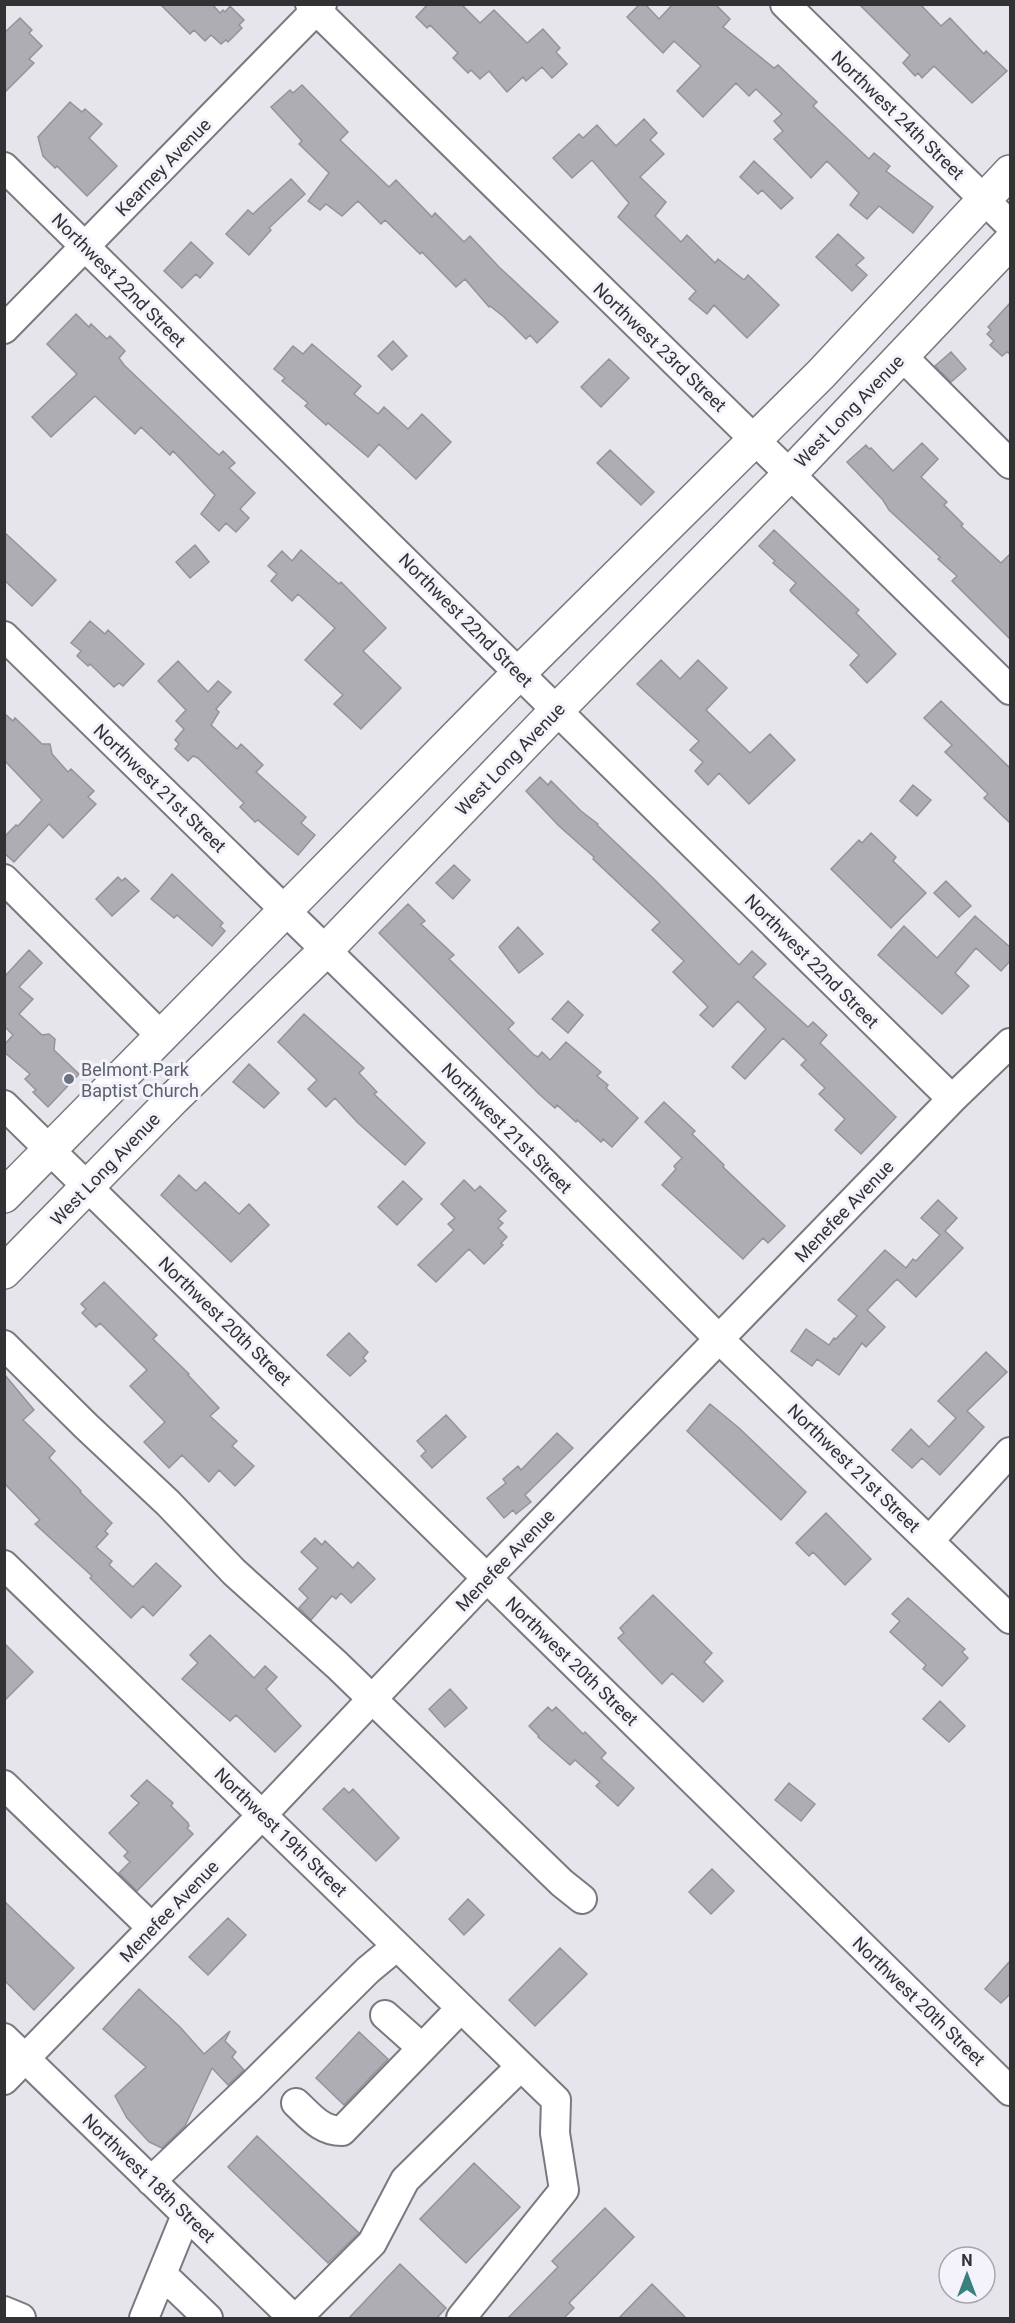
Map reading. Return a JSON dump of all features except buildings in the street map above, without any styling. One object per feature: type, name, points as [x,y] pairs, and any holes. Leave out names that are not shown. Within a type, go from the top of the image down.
[{"type":"main road","points":[[4,1196],[519,673],[821,374],[1011,172]]},
{"type":"main road","name":"West Long Avenue","points":[[4,1272],[173,1099],[326,950],[557,710],[790,474],[1011,242]]},
{"type":"street","name":"Northwest 24th Street","points":[[785,4],[1011,225]]},
{"type":"street","name":"Kearney Avenue","points":[[4,329],[316,6]]},
{"type":"street","name":"Northwest 23rd Street","points":[[316,6],[754,440],[1011,690]]},
{"type":"street","name":"Northwest 22nd Street","points":[[4,167],[952,1099]]},
{"type":"street","points":[[902,356],[1011,464]]},
{"type":"street","name":"Northwest 21st Street","points":[[4,636],[543,1162],[720,1340],[1011,1619]]},
{"type":"street","points":[[4,879],[162,1037]]},
{"type":"street","name":"Menefee Avenue","points":[[4,2080],[952,1099],[1011,1043]]},
{"type":"street","name":"Northwest 20th Street","points":[[4,1105],[1011,2091]]},
{"type":"street","points":[[4,1346],[168,1503],[234,1572],[337,1665],[562,1883],[582,1899]]},
{"type":"street","points":[[930,1540],[1011,1452]]},
{"type":"street","name":"Northwest 19th Street","points":[[4,1565],[556,2100],[555,2133],[564,2190],[461,2319]]},
{"type":"street","points":[[4,1785],[152,1928]]},
{"type":"street","points":[[151,2181],[368,1970],[397,1946]]},
{"type":"street","points":[[296,2103],[320,2126],[332,2132],[342,2132],[461,2008]]},
{"type":"street","points":[[385,2015],[422,2048]]},
{"type":"street","name":"Northwest 18th Street","points":[[4,2038],[295,2319]]},
{"type":"street","points":[[295,2319],[372,2243],[405,2180],[521,2066]]},
{"type":"street","points":[[144,2319],[186,2215]]},
{"type":"street","points":[[162,2274],[204,2317]]},
{"type":"street","points":[[4,2311],[21,2319]]},
{"type":"place","name":"Belmont Park Baptist Church","points":[[69,1079]]}]
